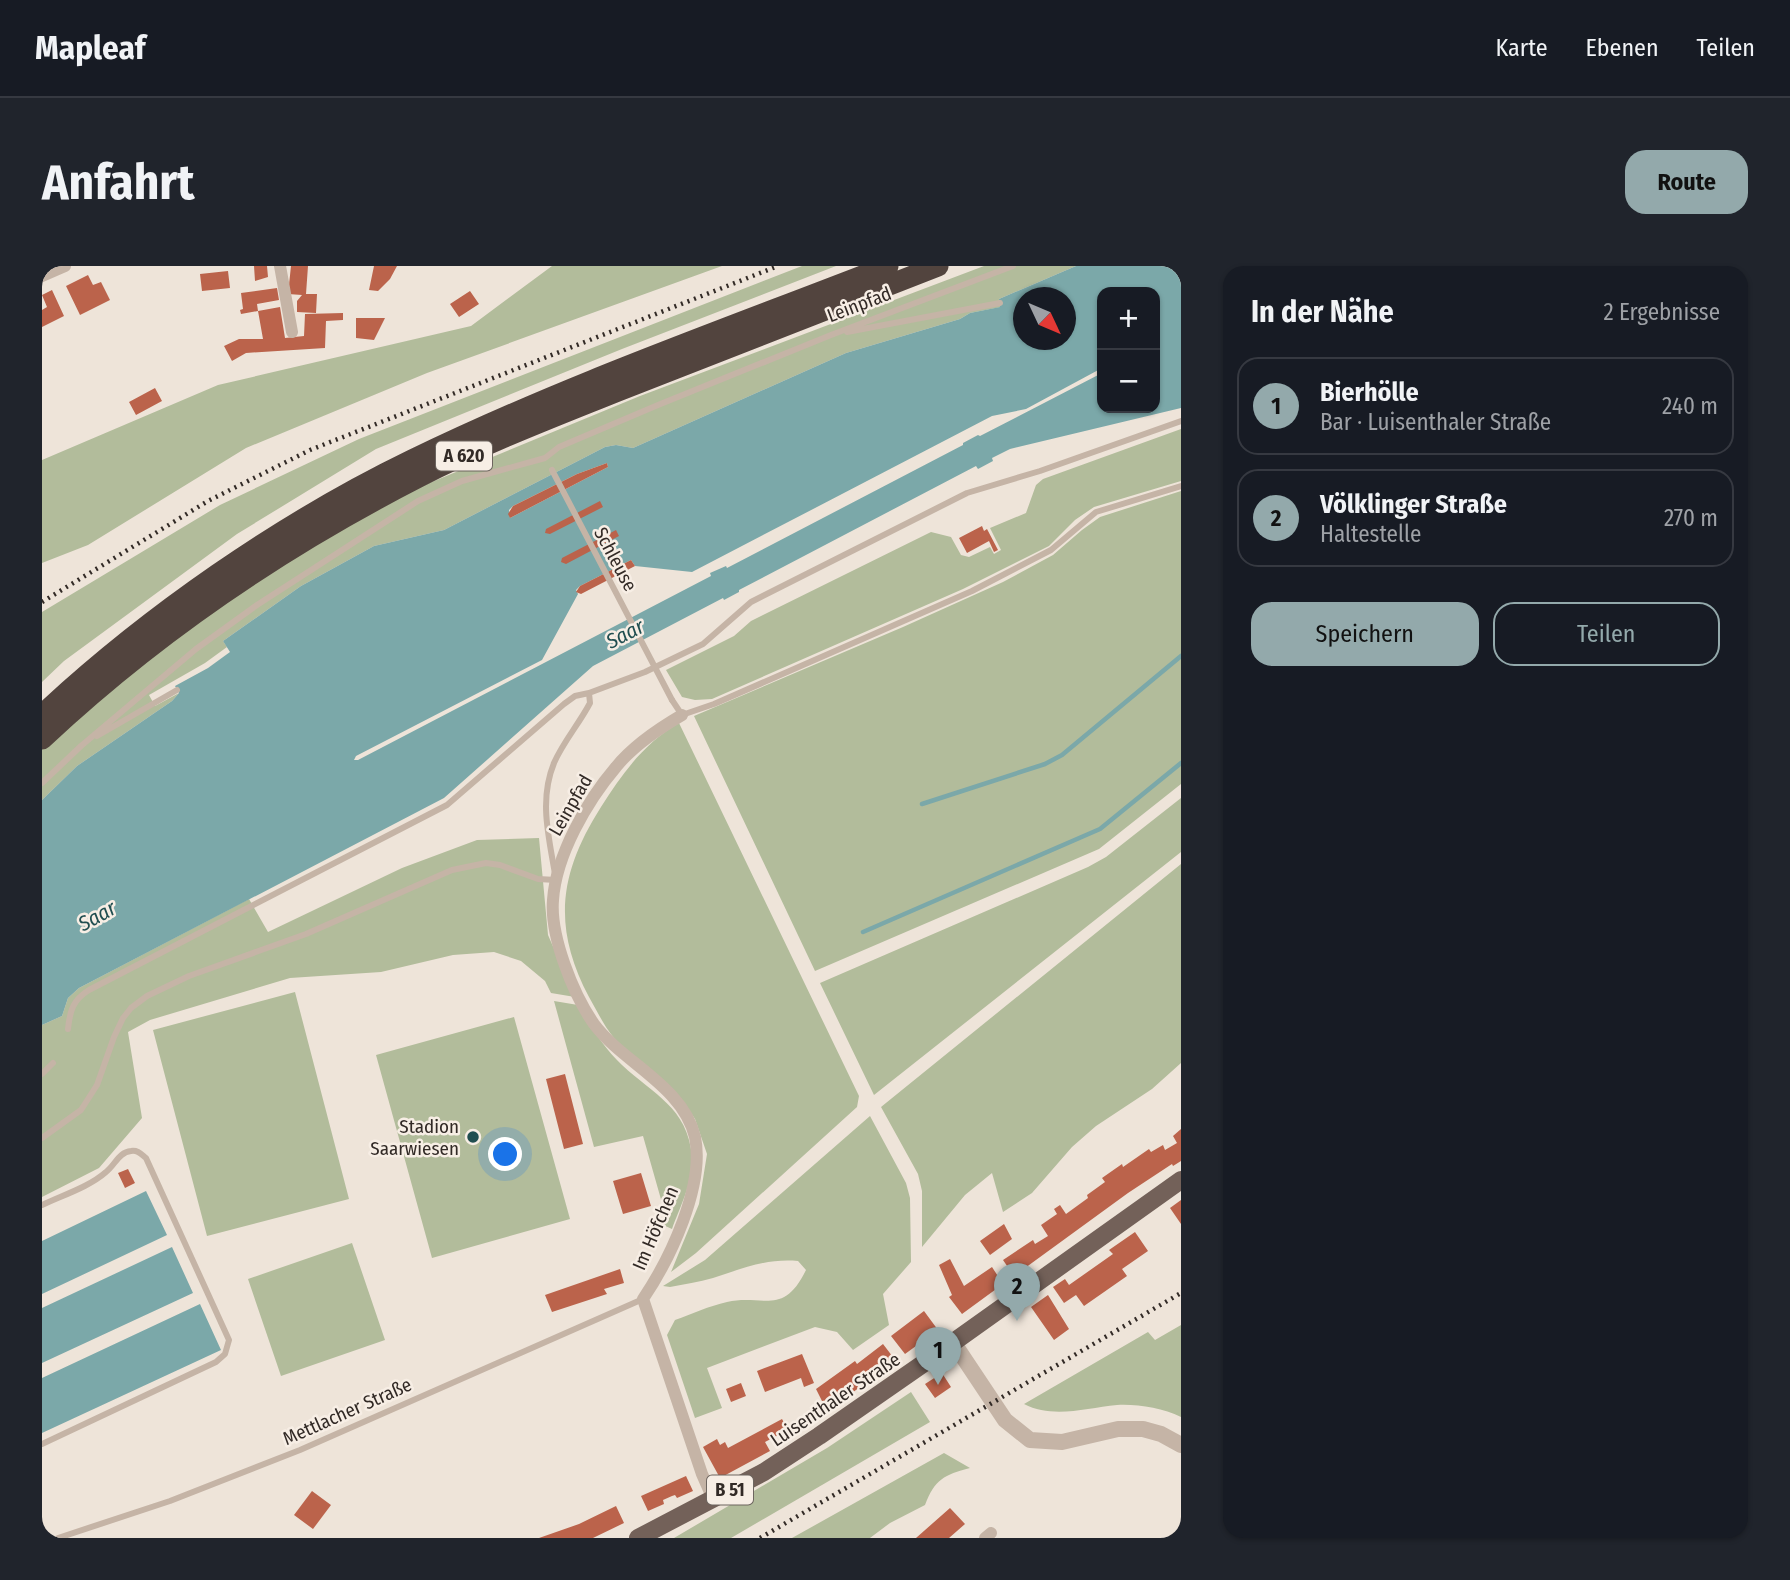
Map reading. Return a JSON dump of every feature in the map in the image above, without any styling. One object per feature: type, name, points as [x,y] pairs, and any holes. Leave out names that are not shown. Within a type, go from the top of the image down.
[{"type":"highway","name":"A 620","points":[[42,715],[118,649],[253,551],[410,461],[518,412],[888,266]]},
{"type":"highway","name":"A 620","points":[[42,739],[135,659],[208,604],[266,564],[420,476],[514,433],[939,266]]},
{"type":"main road","name":"Luisenthaler Straße","points":[[638,1538],[786,1458],[1181,1180]]},
{"type":"street","points":[[42,276],[65,266]]},
{"type":"street","points":[[280,266],[292,332]]},
{"type":"street","name":"Leinpfad","points":[[556,880],[564,853],[593,798],[617,766],[659,728],[682,715]]},
{"type":"street","name":"Im Höfchen","points":[[556,880],[553,902],[555,931],[568,971],[593,1023],[614,1048],[666,1091],[683,1111],[694,1135],[698,1163],[692,1192],[659,1275],[643,1300],[713,1499]]},
{"type":"street","points":[[953,1342],[1005,1420],[1030,1440],[1062,1442],[1118,1429],[1143,1429],[1161,1434],[1181,1445]]},
{"type":"lane","name":"Leinpfad","points":[[42,783],[81,746],[196,649],[257,605],[418,501],[462,481],[545,458],[559,447],[831,335],[1013,266]]},
{"type":"lane","points":[[831,335],[1000,303]]},
{"type":"lane","points":[[68,1029],[70,1011],[78,997],[447,805],[575,696],[645,672],[703,643],[751,602],[967,493],[1040,471],[1181,421]]},
{"type":"lane","name":"Schleuse","points":[[545,458],[682,715]]},
{"type":"lane","name":"Leinpfad","points":[[682,715],[972,591],[1051,550],[1096,512],[1181,486]]},
{"type":"lane","points":[[81,746],[177,690]]},
{"type":"lane","points":[[42,1138],[81,1110],[97,1085],[123,1018],[147,996],[189,976],[306,934],[452,870],[486,863],[500,865],[538,879],[556,880],[544,815],[546,793],[554,764],[590,703],[589,693]]},
{"type":"lane","points":[[42,1074],[53,1063]]},
{"type":"lane","points":[[42,1205],[99,1178],[122,1154],[130,1150],[137,1151],[146,1158],[229,1340],[225,1354],[216,1362],[42,1444]]},
{"type":"lane","name":"Mettlacher Straße","points":[[58,1538],[170,1502],[300,1450],[643,1300]]},
{"type":"green space","points":[[552,266],[722,266],[427,373],[246,448],[88,545],[42,563],[42,460],[218,385],[471,326]]},
{"type":"green space","points":[[802,266],[836,266],[376,449],[237,534],[64,661],[42,682],[42,612],[220,505],[359,439]]},
{"type":"green space","points":[[984,266],[1076,266],[1027,287],[1013,287],[1013,293],[999,299],[1001,307],[970,313],[960,319],[846,353],[633,448],[616,445],[605,447],[444,530],[374,546],[301,586],[223,641],[227,647],[205,663],[149,695],[155,706],[179,693],[172,701],[77,766],[42,800],[42,749],[129,668],[255,580],[405,493],[640,396]]},
{"type":"green space","points":[[1181,429],[1181,481],[1094,507],[1075,520],[1049,546],[963,589],[712,699],[695,700],[682,697],[666,670],[734,636],[751,621],[931,532],[951,537],[961,555],[969,557],[990,547],[994,554],[1001,550],[990,528],[1026,513],[1036,485],[1043,479]]},
{"type":"green space","points":[[1181,491],[1181,784],[1099,849],[815,971],[694,716],[1003,582],[1053,555],[1100,517]]},
{"type":"green space","points":[[679,723],[859,1096],[857,1107],[696,1253],[671,1272],[699,1204],[707,1154],[695,1119],[687,1107],[622,1047],[610,1033],[589,997],[569,947],[565,901],[576,855],[601,807],[644,750]]},
{"type":"green space","points":[[1181,798],[1181,852],[874,1095],[820,983],[1088,867],[1106,857]]},
{"type":"green space","points":[[539,838],[548,935],[575,997],[551,993],[545,981],[521,961],[494,952],[453,955],[381,972],[290,978],[150,1020],[128,1032],[142,1118],[99,1168],[42,1197],[42,1025],[62,1016],[68,998],[79,988],[249,899],[268,932],[402,868],[477,840]]},
{"type":"green space","points":[[1181,864],[1181,1063],[1152,1089],[1096,1126],[1072,1147],[1032,1193],[1003,1212],[992,1173],[965,1195],[922,1247],[922,1191],[918,1174],[881,1107]]},
{"type":"green space","points":[[295,992],[349,1199],[207,1236],[153,1030]]},
{"type":"green space","points":[[554,1001],[578,1005],[609,1052],[667,1103],[683,1125],[689,1139],[692,1165],[686,1193],[672,1229],[661,1224],[666,1217],[643,1136],[594,1147]]},
{"type":"green space","name":"Stadion Saarwiesen","points":[[514,1017],[570,1219],[432,1258],[376,1055]]},
{"type":"green space","points":[[870,1116],[906,1183],[910,1198],[911,1262],[883,1294],[889,1325],[853,1350],[837,1332],[815,1327],[707,1368],[722,1408],[695,1418],[667,1335],[675,1320],[727,1302],[780,1299],[789,1294],[806,1270],[798,1261],[776,1261],[702,1281],[663,1286],[705,1260]]},
{"type":"green space","points":[[352,1243],[385,1340],[281,1376],[248,1279]]},
{"type":"green space","points":[[1181,1325],[1181,1417],[1158,1409],[1133,1405],[1058,1412],[1024,1404],[1148,1332],[1155,1340]]},
{"type":"green space","points":[[911,1392],[930,1422],[731,1538],[674,1538],[827,1448]]},
{"type":"green space","points":[[944,1453],[970,1468],[942,1479],[925,1505],[890,1523],[870,1538],[792,1538]]},
{"type":"water","name":"Saar","points":[[1076,266],[1181,266],[1181,408],[1010,449],[978,469],[976,466],[724,600],[723,598],[593,666],[444,798],[79,988],[68,998],[62,1016],[42,1025],[42,800],[77,766],[172,701],[179,693],[175,686],[230,652],[223,641],[301,586],[374,546],[444,530],[605,447],[616,445],[633,448],[846,353],[960,319],[970,313],[1000,307],[999,299],[1013,293],[1013,350],[1076,350],[1076,287],[1027,287]],"holes":[[[1097,287],[1160,287],[1160,413],[1097,413],[1097,376],[727,568],[726,566],[710,573],[711,576],[354,760],[356,756],[542,660],[580,586],[631,560],[635,566],[692,572],[992,416],[1026,409],[1097,371]],[[607,463],[608,467],[510,518],[509,510],[513,506],[577,474]]]},
{"type":"water","points":[[146,1191],[167,1235],[42,1294],[42,1241]]},
{"type":"water","points":[[172,1247],[193,1293],[42,1363],[42,1308]]},
{"type":"water","points":[[200,1304],[221,1350],[42,1433],[42,1378]]},
{"type":"building","points":[[254,266],[267,266],[268,277],[255,281]]},
{"type":"building","points":[[291,266],[308,266],[306,294],[317,294],[316,313],[297,312],[297,301],[302,295],[288,294]]},
{"type":"building","points":[[374,266],[397,266],[390,279],[378,291],[369,290]]},
{"type":"building","points":[[228,271],[230,288],[202,291],[200,274]]},
{"type":"building","points":[[88,275],[93,285],[101,282],[110,300],[80,315],[66,286]]},
{"type":"building","points":[[277,288],[279,300],[257,304],[258,311],[241,314],[241,293]]},
{"type":"building","points":[[52,290],[64,316],[42,327],[42,310],[47,307],[42,295]]},
{"type":"building","points":[[470,291],[479,304],[459,317],[450,304]]},
{"type":"building","points":[[280,307],[285,338],[304,336],[305,314],[343,313],[343,320],[326,321],[325,348],[246,353],[232,361],[224,346],[239,339],[263,339],[258,311]]},
{"type":"building","points":[[356,318],[385,318],[374,340],[356,338]]},
{"type":"building","points":[[155,388],[162,401],[136,415],[129,402]]},
{"type":"building","points":[[607,463],[608,467],[510,518],[508,514],[513,506],[577,474]]},
{"type":"building","points":[[600,501],[603,507],[550,534],[545,533],[546,529]]},
{"type":"building","points":[[982,526],[984,531],[987,529],[998,550],[994,552],[989,541],[967,553],[959,538]]},
{"type":"building","points":[[616,530],[619,536],[566,564],[561,562],[562,558]]},
{"type":"building","points":[[631,560],[635,566],[581,594],[576,592],[580,586]]},
{"type":"building","points":[[565,1074],[583,1144],[564,1149],[546,1079]]},
{"type":"building","points":[[1181,1129],[1181,1161],[1128,1193],[1014,1276],[1003,1260],[1033,1240],[1035,1244],[1048,1236],[1041,1225],[1057,1214],[1054,1209],[1060,1205],[1066,1214],[1105,1182],[1102,1178],[1122,1164],[1123,1167],[1149,1149],[1151,1152],[1163,1145],[1165,1150],[1177,1143],[1173,1136]]},
{"type":"building","points":[[128,1169],[135,1183],[125,1188],[118,1173]]},
{"type":"building","points":[[641,1173],[651,1206],[623,1214],[613,1181]]},
{"type":"building","points":[[1181,1200],[1181,1224],[1170,1208]]},
{"type":"building","points":[[1004,1224],[1012,1239],[990,1255],[980,1241]]},
{"type":"building","points":[[1135,1232],[1148,1251],[1122,1269],[1127,1276],[1084,1306],[1076,1295],[1064,1303],[1053,1287],[1065,1279],[1069,1285],[1113,1254],[1109,1250]]},
{"type":"building","points":[[950,1259],[964,1286],[992,1267],[1003,1284],[962,1314],[949,1297],[952,1295],[939,1265]]},
{"type":"building","points":[[620,1269],[624,1283],[604,1289],[607,1294],[552,1312],[545,1295]]},
{"type":"building","points":[[1048,1295],[1069,1329],[1054,1340],[1031,1307]]},
{"type":"building","points":[[924,1311],[938,1330],[905,1354],[891,1336]]},
{"type":"building","points":[[883,1344],[896,1361],[827,1411],[816,1389],[855,1361],[857,1364]]},
{"type":"building","points":[[802,1354],[814,1383],[804,1387],[801,1378],[765,1392],[757,1371]]},
{"type":"building","points":[[942,1373],[951,1387],[935,1398],[925,1384]]},
{"type":"building","points":[[741,1383],[746,1396],[731,1402],[726,1389]]},
{"type":"building","points":[[782,1419],[788,1430],[765,1442],[770,1451],[720,1478],[703,1447],[717,1439],[720,1445],[725,1442],[728,1448]]},
{"type":"building","points":[[686,1476],[693,1491],[677,1498],[675,1495],[663,1500],[664,1504],[648,1511],[641,1496]]},
{"type":"building","points":[[312,1491],[331,1505],[313,1529],[294,1515]]},
{"type":"building","points":[[616,1506],[624,1523],[593,1538],[539,1538],[579,1524]]},
{"type":"building","points":[[950,1508],[965,1524],[949,1538],[916,1538]]},
{"type":"waterway","points":[[922,804],[1045,764],[1062,755],[1181,656]]},
{"type":"waterway","points":[[863,932],[1100,829],[1181,763]]},
{"type":"railway","points":[[42,602],[208,501],[310,450],[778,266]]},
{"type":"railway","points":[[760,1538],[1181,1293]]},
{"type":"place","name":"Stadion Saarwiesen","points":[[473,1137]]},
{"type":"place","name":"Völklinger Straße","points":[[1017,1321]]},
{"type":"place","name":"Bierhölle","points":[[938,1385]]}]
